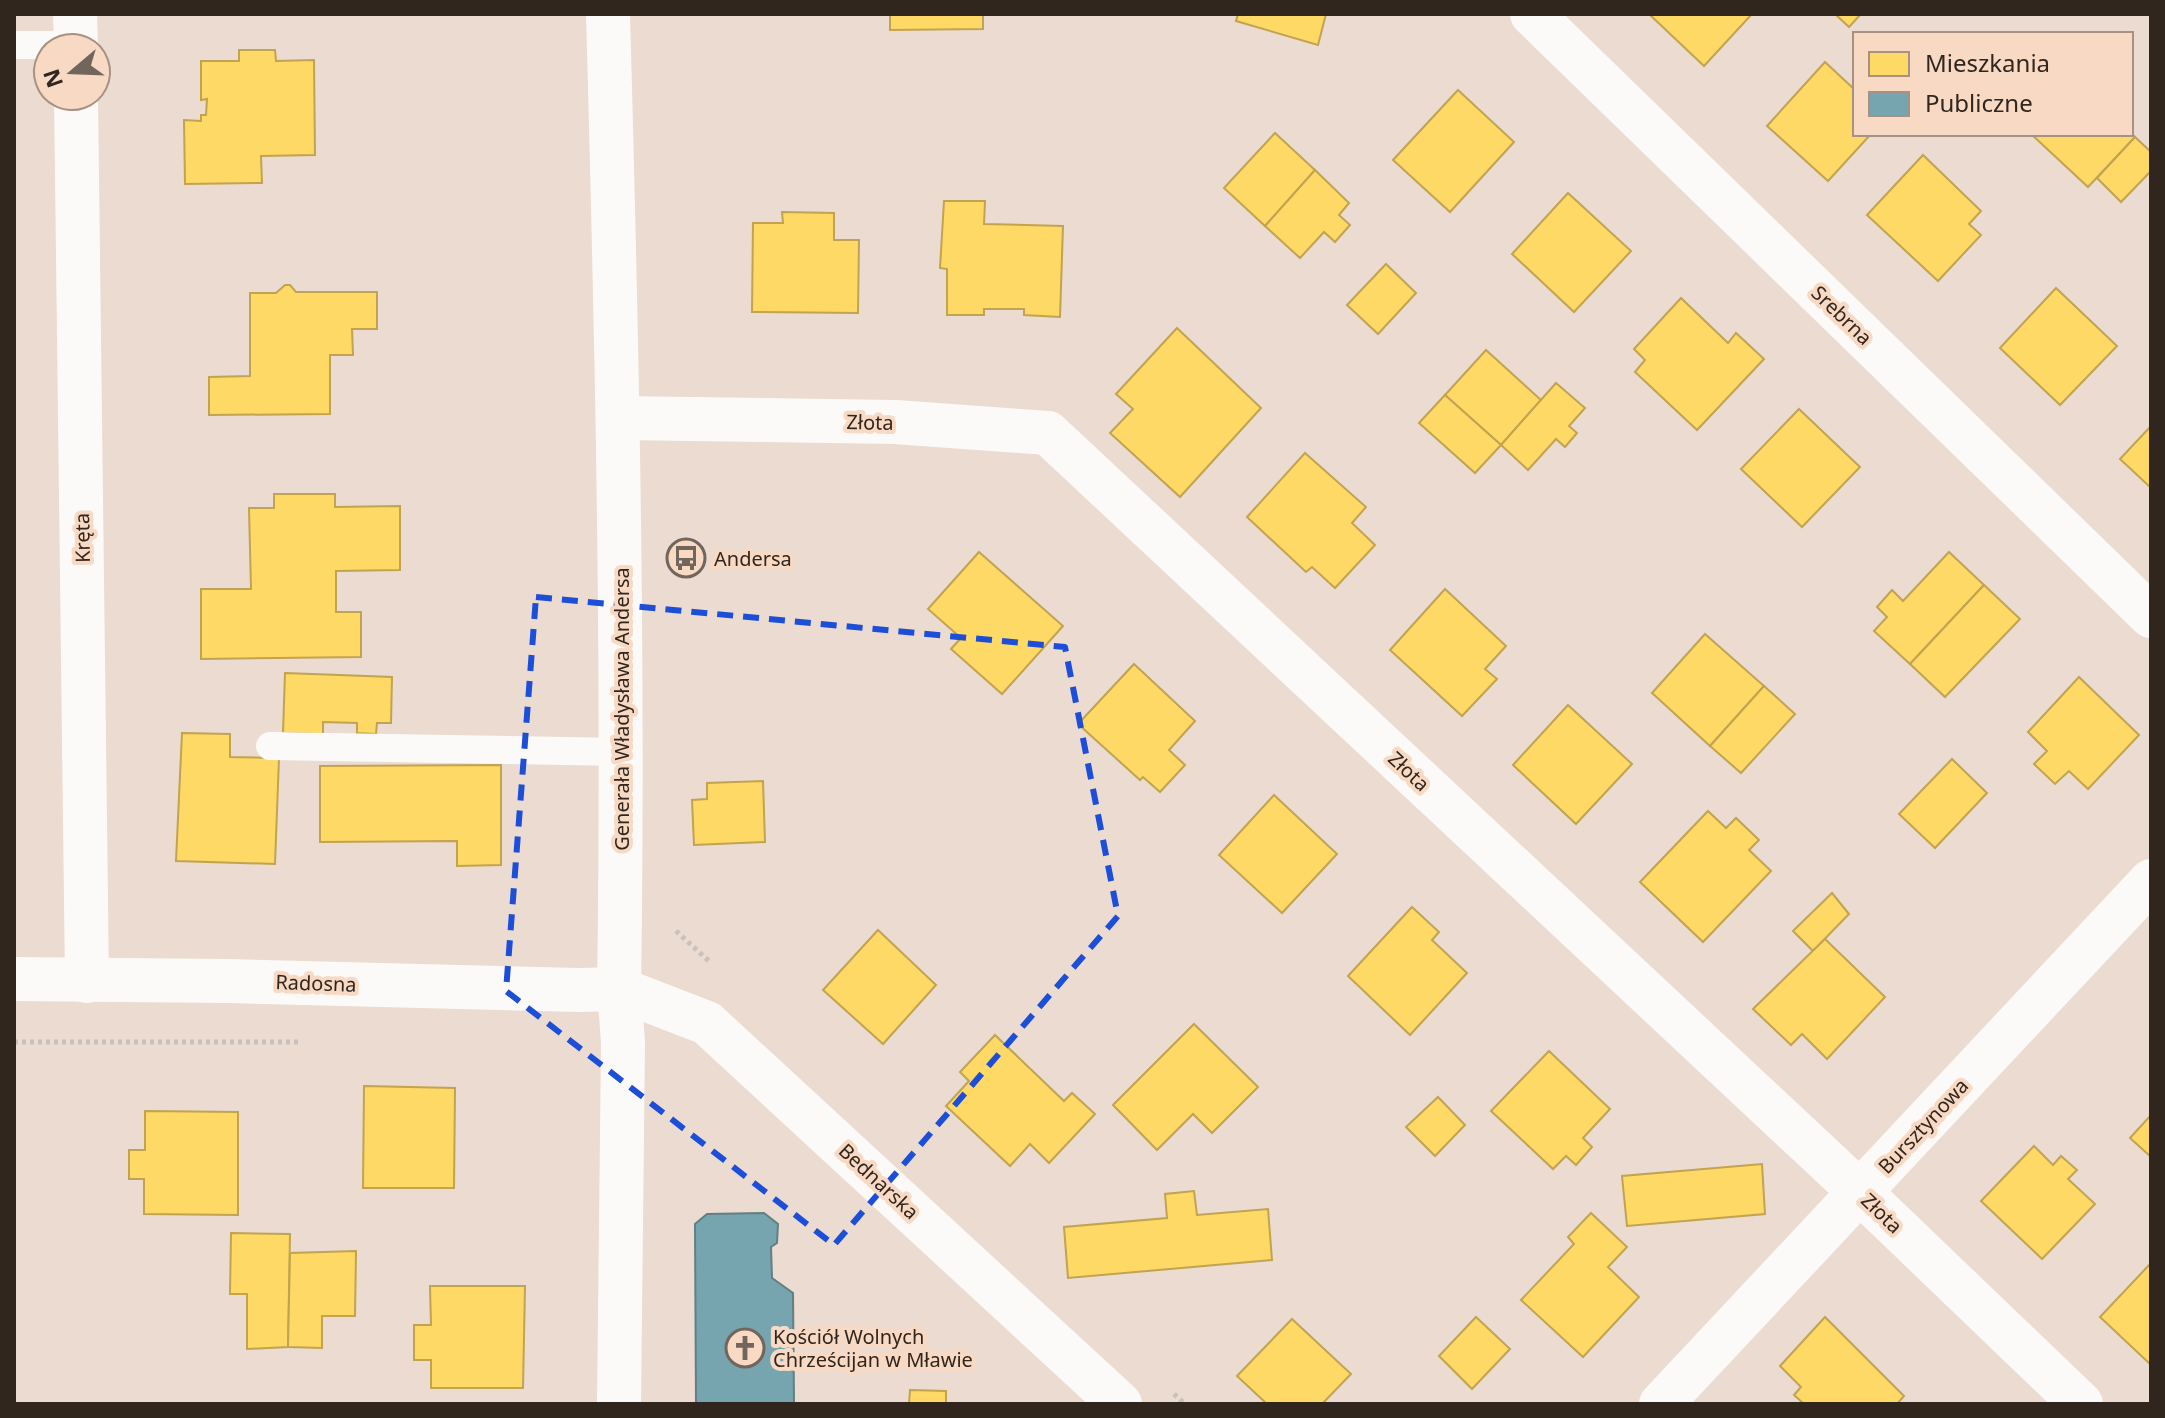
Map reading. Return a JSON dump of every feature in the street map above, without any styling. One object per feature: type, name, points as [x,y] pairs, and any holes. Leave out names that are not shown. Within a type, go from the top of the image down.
[{"type":"street","name":"Generała Władysława Andersa","points":[[608,14],[619,418],[622,752],[619,1404]]},
{"type":"street","name":"Srebrna","points":[[1532,14],[2151,616]]},
{"type":"street","name":"Kręta","points":[[76,112],[87,981]]},
{"type":"street","name":"Złota","points":[[619,418],[895,422],[1048,433],[1861,1193],[2081,1404]]},
{"type":"street","name":"Bursztynowa","points":[[1661,1404],[2151,881]]},
{"type":"street","name":"Radosna","points":[[14,979],[619,989]]},
{"type":"street","name":"Bednarska","points":[[619,989],[707,1023],[1120,1404]]},
{"type":"lane","points":[[270,746],[622,752]]},
{"type":"path","points":[[671,927],[718,970]]},
{"type":"path","points":[[14,1042],[311,1042]]},
{"type":"path","points":[[1174,1393],[1185,1404]]},
{"type":"highlighted area","points":[[536,597],[1065,647],[1118,916],[834,1245],[506,991]]},
{"type":"building: Mieszkania","points":[[890,14],[983,14],[983,29],[890,30]]},
{"type":"building: Mieszkania","points":[[1238,14],[1326,14],[1318,45],[1236,21]]},
{"type":"building: Mieszkania","points":[[1649,14],[1752,14],[1704,66]]},
{"type":"building: Mieszkania","points":[[1835,14],[1861,14],[1849,27]]},
{"type":"building: Mieszkania","points":[[239,50],[275,50],[276,61],[314,60],[315,155],[261,156],[262,183],[185,184],[184,120],[201,121],[201,115],[206,115],[207,99],[201,100],[201,61],[239,61]]},
{"type":"building: Mieszkania","points":[[1825,62],[1853,88],[1853,136],[1869,136],[1828,181],[1767,126]]},
{"type":"building: Mieszkania","points":[[1458,90],[1514,142],[1450,212],[1393,160]]},
{"type":"building: Mieszkania","points":[[1275,133],[1315,170],[1265,226],[1224,188]]},
{"type":"building: Mieszkania","points":[[2133,135],[2135,137],[2088,187],[2033,136]]},
{"type":"building: Mieszkania","points":[[2135,137],[2151,152],[2151,171],[2121,202],[2097,178]]},
{"type":"building: Mieszkania","points":[[1923,155],[1981,211],[1969,224],[1981,235],[1938,281],[1867,215]]},
{"type":"building: Mieszkania","points":[[1315,170],[1349,203],[1339,215],[1350,225],[1335,242],[1324,232],[1300,258],[1265,226]]},
{"type":"building: Mieszkania","points":[[1568,193],[1631,251],[1574,312],[1512,254]]},
{"type":"building: Mieszkania","points":[[944,201],[985,201],[984,224],[1063,226],[1060,317],[1024,315],[1024,309],[984,309],[984,315],[947,315],[947,269],[940,268]]},
{"type":"building: Mieszkania","points":[[782,212],[834,213],[834,240],[859,240],[858,313],[752,312],[753,223],[783,223]]},
{"type":"building: Mieszkania","points":[[1386,264],[1416,293],[1378,334],[1347,305]]},
{"type":"building: Mieszkania","points":[[285,285],[290,285],[296,292],[377,292],[377,329],[352,329],[353,355],[330,355],[330,414],[209,415],[209,377],[250,376],[250,293],[276,293]]},
{"type":"building: Mieszkania","points":[[2056,288],[2117,346],[2060,405],[2000,348]]},
{"type":"building: Mieszkania","points":[[1681,298],[1728,343],[1736,333],[1764,359],[1697,430],[1635,372],[1645,360],[1634,349]]},
{"type":"building: Mieszkania","points":[[1177,328],[1261,408],[1180,497],[1110,433],[1133,409],[1116,394]]},
{"type":"building: Mieszkania","points":[[1486,350],[1541,400],[1501,445],[1445,395]]},
{"type":"building: Mieszkania","points":[[1556,383],[1585,408],[1569,426],[1577,433],[1565,447],[1556,439],[1528,470],[1501,445]]},
{"type":"building: Mieszkania","points":[[1445,395],[1501,445],[1475,473],[1419,423]]},
{"type":"building: Mieszkania","points":[[1799,409],[1860,467],[1802,527],[1741,469]]},
{"type":"building: Mieszkania","points":[[2151,426],[2151,488],[2120,459]]},
{"type":"building: Mieszkania","points":[[1305,453],[1366,507],[1352,523],[1375,545],[1335,588],[1312,567],[1306,572],[1247,517]]},
{"type":"building: Mieszkania","points":[[274,494],[335,494],[335,507],[400,506],[400,570],[336,571],[336,612],[361,612],[361,657],[201,659],[201,589],[251,589],[249,508],[274,508]]},
{"type":"building: Mieszkania","points":[[979,552],[1063,626],[1002,694],[951,649],[961,638],[928,609]]},
{"type":"building: Mieszkania","points":[[1949,552],[1984,585],[1910,664],[1874,631],[1887,617],[1877,607],[1892,590],[1903,601]]},
{"type":"building: Mieszkania","points":[[1984,585],[2020,619],[1945,697],[1910,664]]},
{"type":"building: Mieszkania","points":[[1445,589],[1506,646],[1485,669],[1497,679],[1462,716],[1390,650]]},
{"type":"building: Mieszkania","points":[[1705,634],[1764,686],[1710,746],[1652,693]]},
{"type":"building: Mieszkania","points":[[1134,664],[1195,721],[1169,750],[1185,765],[1160,792],[1143,777],[1140,780],[1078,724]]},
{"type":"building: Mieszkania","points":[[285,673],[392,677],[391,723],[377,723],[376,734],[357,733],[357,723],[323,722],[323,734],[283,733]]},
{"type":"building: Mieszkania","points":[[2079,677],[2139,735],[2088,789],[2069,771],[2055,784],[2034,764],[2047,751],[2028,732]]},
{"type":"building: Mieszkania","points":[[1764,686],[1795,714],[1741,773],[1710,746]]},
{"type":"building: Mieszkania","points":[[1568,705],[1632,764],[1576,824],[1513,765]]},
{"type":"building: Mieszkania","points":[[182,733],[230,734],[230,757],[279,758],[275,864],[176,861]]},
{"type":"building: Mieszkania","points":[[1952,759],[1987,793],[1935,848],[1899,814]]},
{"type":"building: Mieszkania","points":[[501,765],[501,865],[457,866],[457,841],[320,842],[320,766]]},
{"type":"building: Mieszkania","points":[[763,781],[765,842],[694,845],[692,800],[707,799],[707,783]]},
{"type":"building: Mieszkania","points":[[1274,795],[1337,854],[1282,913],[1219,855]]},
{"type":"building: Mieszkania","points":[[1708,811],[1726,828],[1736,818],[1759,840],[1749,850],[1771,871],[1703,942],[1640,882]]},
{"type":"building: Mieszkania","points":[[1832,893],[1849,914],[1813,951],[1793,931]]},
{"type":"building: Mieszkania","points":[[1412,907],[1439,932],[1432,940],[1467,973],[1410,1035],[1348,976]]},
{"type":"building: Mieszkania","points":[[878,930],[936,985],[883,1044],[823,990]]},
{"type":"building: Mieszkania","points":[[1825,939],[1885,997],[1827,1059],[1802,1034],[1791,1045],[1753,1009]]},
{"type":"building: Mieszkania","points":[[1194,1024],[1258,1087],[1212,1133],[1193,1114],[1157,1150],[1113,1105]]},
{"type":"building: Mieszkania","points":[[995,1035],[1064,1101],[1072,1093],[1095,1114],[1049,1163],[1030,1144],[1010,1166],[946,1106],[969,1081],[960,1072]]},
{"type":"building: Mieszkania","points":[[1549,1051],[1610,1109],[1583,1138],[1592,1147],[1576,1165],[1566,1156],[1553,1169],[1491,1111]]},
{"type":"building: Mieszkania","points":[[364,1086],[455,1088],[454,1188],[363,1188]]},
{"type":"building: Mieszkania","points":[[1438,1097],[1465,1125],[1435,1156],[1406,1127]]},
{"type":"building: Mieszkania","points":[[145,1111],[238,1112],[238,1215],[144,1214],[144,1179],[129,1179],[129,1150],[145,1150]]},
{"type":"building: Mieszkania","points":[[2151,1115],[2151,1157],[2130,1138]]},
{"type":"building: Mieszkania","points":[[2034,1146],[2053,1165],[2061,1156],[2077,1170],[2068,1179],[2095,1204],[2042,1259],[1981,1201]]},
{"type":"building: Mieszkania","points":[[1762,1164],[1765,1214],[1627,1226],[1622,1176]]},
{"type":"building: Mieszkania","points":[[1194,1191],[1197,1215],[1268,1209],[1272,1260],[1068,1278],[1064,1227],[1167,1218],[1165,1194]]},
{"type":"building: Mieszkania","points":[[1591,1213],[1627,1247],[1608,1267],[1639,1297],[1583,1357],[1521,1300],[1574,1244],[1568,1237]]},
{"type":"building: Mieszkania","points":[[231,1233],[290,1234],[288,1347],[247,1349],[247,1294],[230,1294]]},
{"type":"building: Mieszkania","points":[[356,1251],[355,1316],[322,1316],[322,1348],[288,1347],[290,1253]]},
{"type":"building: Mieszkania","points":[[2151,1263],[2151,1365],[2100,1317]]},
{"type":"building: Mieszkania","points":[[430,1286],[525,1286],[523,1388],[431,1388],[431,1360],[414,1360],[414,1325],[431,1325]]},
{"type":"building: Mieszkania","points":[[1476,1317],[1510,1349],[1472,1389],[1439,1356]]},
{"type":"building: Mieszkania","points":[[1825,1317],[1904,1396],[1897,1404],[1804,1404],[1794,1395],[1801,1387],[1780,1366]]},
{"type":"building: Mieszkania","points":[[1292,1319],[1351,1374],[1322,1404],[1267,1404],[1237,1376]]},
{"type":"building: Mieszkania","points":[[910,1390],[946,1391],[946,1404],[909,1404]]},
{"type":"building: Publiczne","name":"Kościół Wolnych Chrześcijan w Mławie","points":[[764,1213],[778,1224],[777,1243],[771,1247],[772,1278],[793,1293],[794,1404],[696,1404],[695,1224],[707,1214]]},
{"type":"place","name":"Andersa","points":[[686,558]]},
{"type":"place","name":"Kościół Wolnych Chrześcijan w Mławie","points":[[745,1348]]}]
